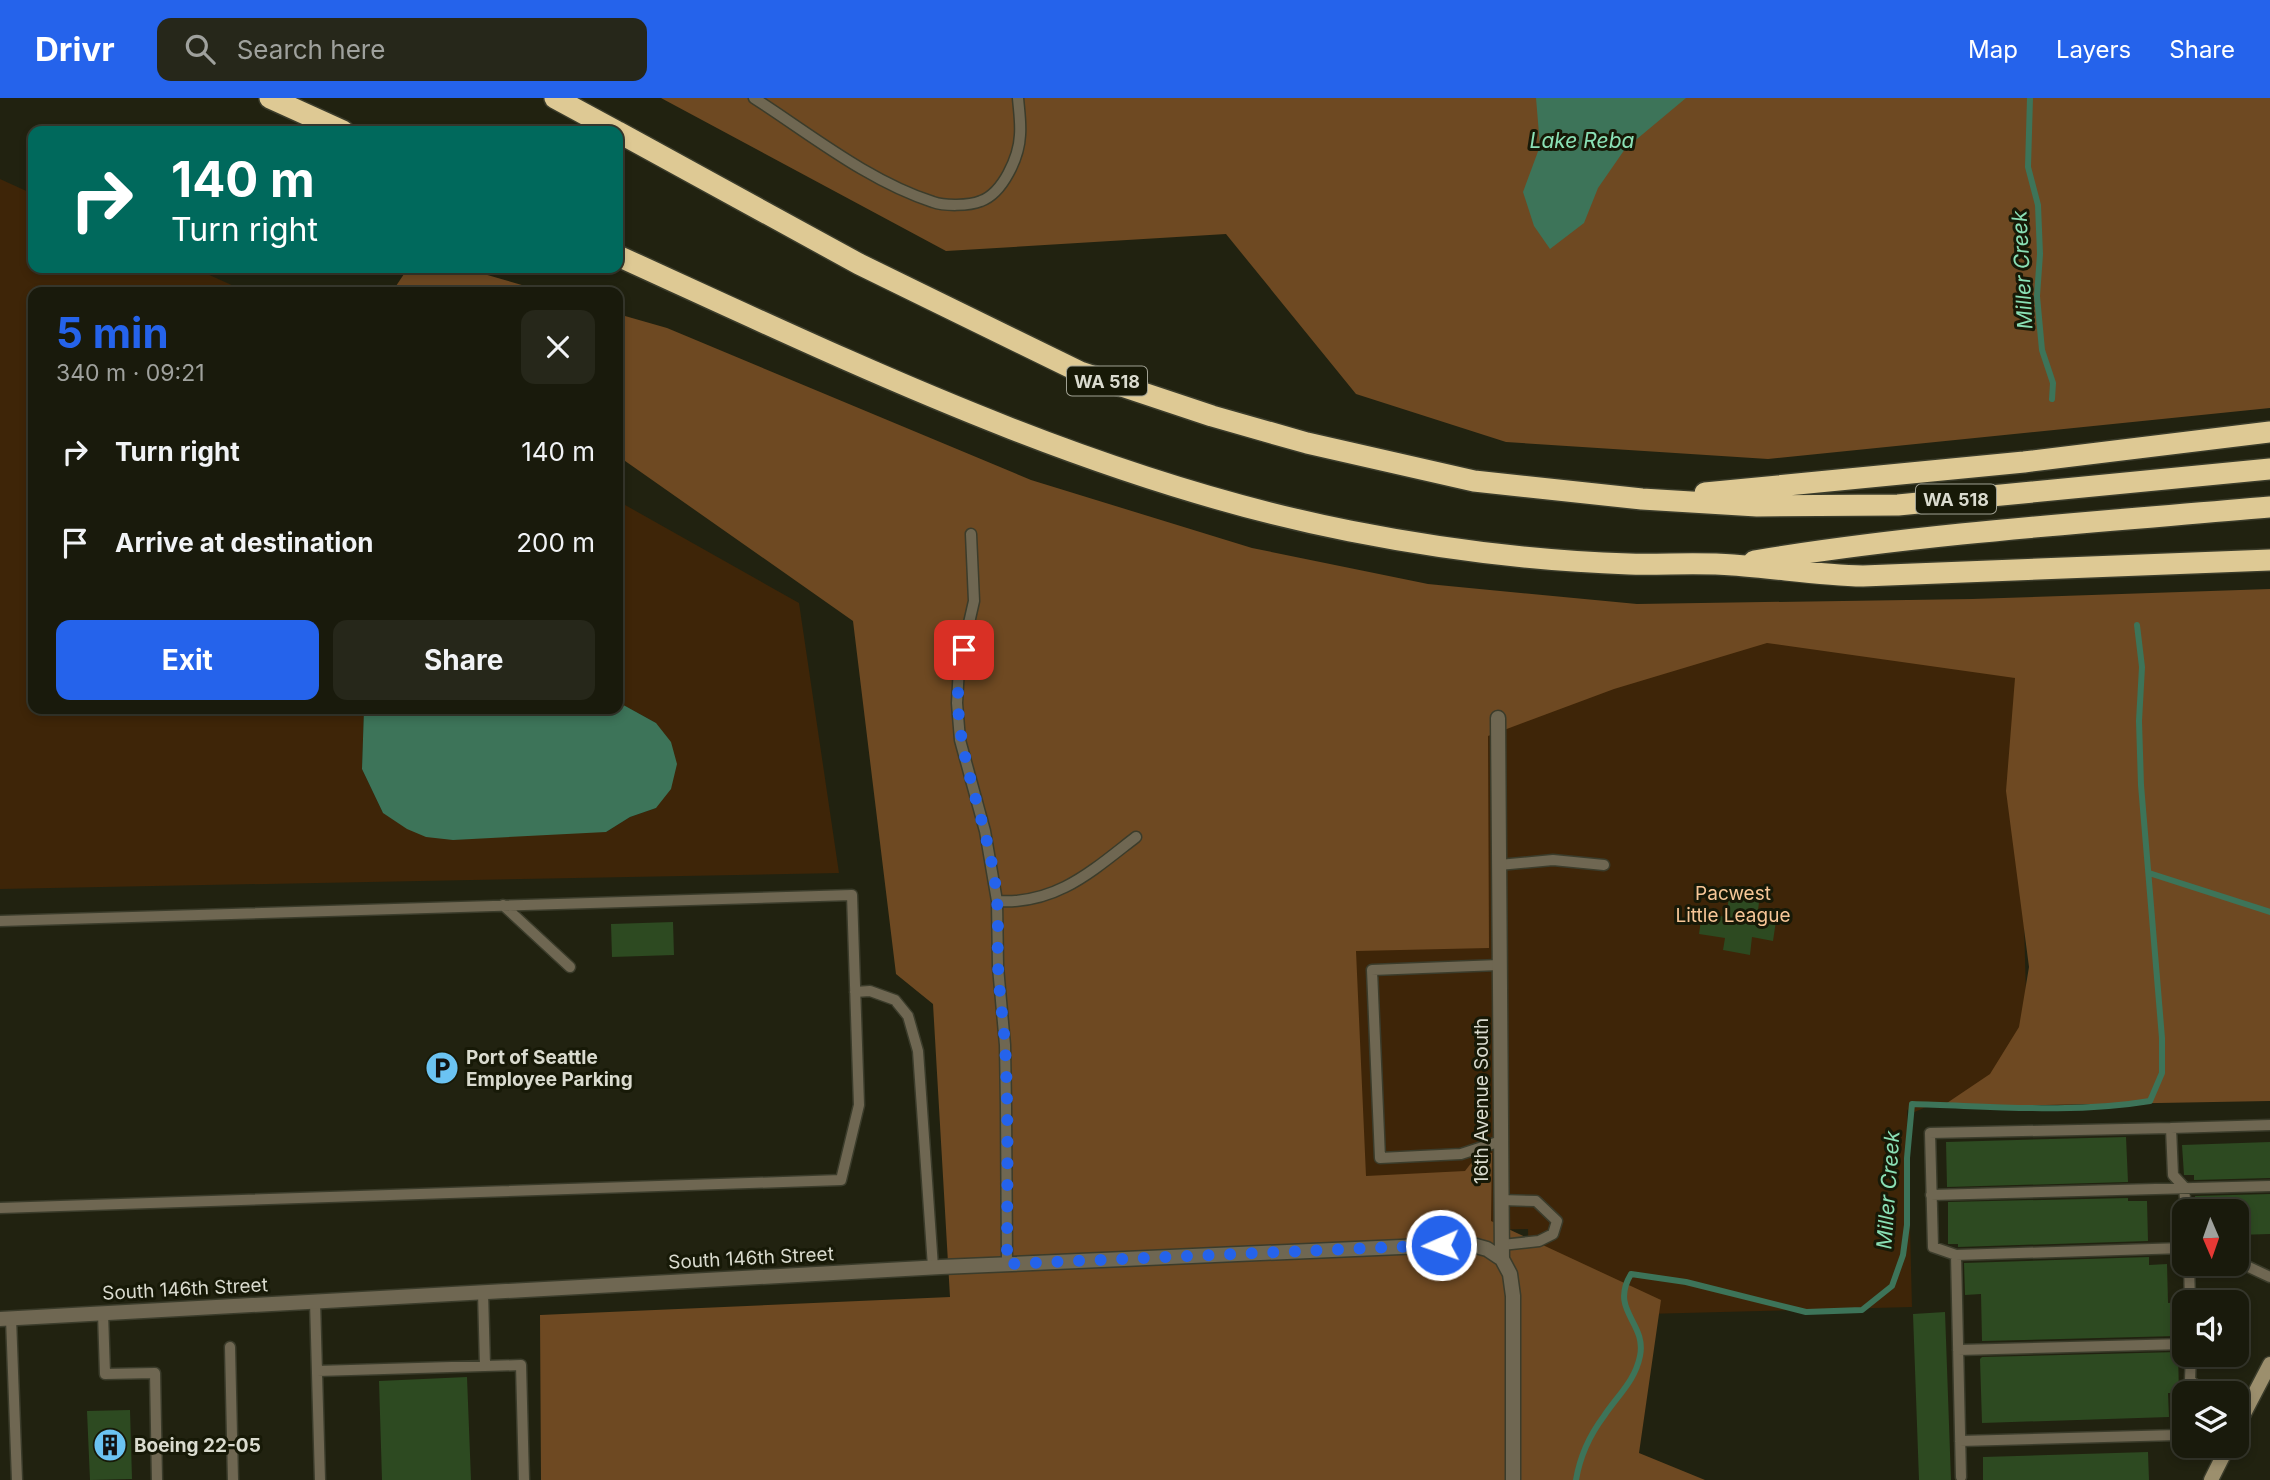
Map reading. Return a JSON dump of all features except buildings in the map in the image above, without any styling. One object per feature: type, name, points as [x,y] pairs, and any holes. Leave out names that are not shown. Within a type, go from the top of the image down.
[{"type":"highway","points":[[270,98],[332,126]]},
{"type":"highway","name":"WA 518","points":[[555,98],[606,126]]},
{"type":"highway","name":"WA 518","points":[[623,135],[859,264],[1080,372],[1212,416],[1295,440],[1474,481],[1642,499],[1757,506],[1898,505],[2270,469]]},
{"type":"highway","name":"WA 518","points":[[623,258],[960,408],[1113,467],[1265,510],[1360,533],[1521,557],[1628,564],[1731,564],[1806,552],[2270,507]]},
{"type":"highway","points":[[1642,499],[2024,462],[2270,432]]},
{"type":"highway","points":[[1731,564],[1808,574],[1863,576],[2270,560]]},
{"type":"main road","points":[[2249,1404],[2270,1364]]},
{"type":"main road","points":[[2211,1480],[2222,1458]]},
{"type":"street","name":"16th Avenue South","points":[[1498,718],[1502,1252],[1510,1274],[1513,1296],[1513,1480]]},
{"type":"street","name":"South 146th Street","points":[[5,1318],[933,1267],[1469,1244],[1502,1252]]},
{"type":"lane","points":[[754,98],[875,176],[935,203],[981,201],[994,191],[1011,171],[1021,136],[1018,98]]},
{"type":"lane","points":[[971,534],[974,601],[959,667],[957,703],[960,740],[985,831],[997,901],[998,967],[1006,1070],[1007,1264]]},
{"type":"lane","points":[[997,901],[1021,902],[1058,892],[1085,877],[1136,837]]},
{"type":"lane","points":[[1499,865],[1553,860],[1604,864]]},
{"type":"lane","points":[[0,920],[852,895],[859,1105],[841,1180],[0,1208]]},
{"type":"lane","points":[[503,905],[570,967]]},
{"type":"lane","points":[[1499,965],[1372,970],[1380,1158],[1461,1154],[1501,1141]]},
{"type":"lane","points":[[855,992],[870,991],[895,1000],[908,1016],[918,1051],[933,1267]]},
{"type":"lane","points":[[2172,1248],[1956,1255],[1933,1247],[1930,1133],[2270,1125]]},
{"type":"lane","points":[[2171,1128],[2174,1175],[2184,1187],[2185,1199]]},
{"type":"lane","points":[[1931,1195],[2270,1185]]},
{"type":"lane","points":[[1501,1200],[1536,1201],[1557,1221],[1553,1234],[1502,1252]]},
{"type":"lane","points":[[1956,1255],[1961,1477]]},
{"type":"lane","points":[[2249,1267],[2270,1277]]},
{"type":"lane","points":[[483,1292],[485,1366]]},
{"type":"lane","points":[[315,1301],[320,1480]]},
{"type":"lane","points":[[103,1313],[105,1374],[155,1373],[157,1480]]},
{"type":"lane","points":[[5,1318],[17,1480]]},
{"type":"lane","points":[[1958,1350],[2172,1344]]},
{"type":"lane","points":[[230,1347],[233,1480]]},
{"type":"lane","points":[[317,1371],[521,1365],[524,1480]]},
{"type":"lane","points":[[1960,1441],[2172,1435]]},
{"type":"green space","points":[[0,179],[28,192],[28,273],[205,273],[236,287],[28,287],[28,714],[364,714],[362,769],[383,813],[606,832],[630,817],[656,808],[656,723],[623,705],[623,504],[799,603],[839,873],[0,889]]},
{"type":"green space","name":"Pacwest Little League","points":[[2016,630],[2029,1104],[1926,1107],[1910,1114],[1907,1109],[1912,1307],[1530,1317],[1528,1229],[1355,1233],[1347,937],[1459,645]]},
{"type":"shaded area","points":[[661,98],[2270,98],[2270,408],[1768,459],[1506,442],[1356,394],[1226,234],[946,251]]},
{"type":"shaded area","points":[[405,273],[480,273],[529,287],[395,287]]},
{"type":"shaded area","points":[[623,315],[667,328],[1031,480],[1252,548],[1428,584],[1637,604],[1972,599],[2270,589],[2270,1101],[1941,1107],[1990,1074],[2019,1027],[2029,967],[2006,791],[2015,678],[1767,643],[1614,689],[1488,736],[1489,948],[1356,951],[1366,1176],[1465,1171],[1479,1153],[1492,1153],[1491,1221],[1661,1300],[1639,1453],[1705,1480],[541,1480],[540,1315],[950,1297],[933,1004],[896,974],[853,621],[623,460]]},
{"type":"water","name":"Lake Reba","points":[[1536,98],[1686,98],[1625,149],[1598,188],[1584,223],[1550,249],[1534,226],[1523,192],[1540,146]]},
{"type":"water","points":[[623,705],[656,723],[671,742],[677,764],[671,789],[656,808],[630,817],[606,832],[453,840],[426,837],[407,829],[383,813],[362,769],[364,714],[623,714]]},
{"type":"waterway","name":"Miller Creek","points":[[2030,98],[2028,167],[2038,205],[2040,254],[2037,296],[2042,350],[2053,383],[2052,399]]},
{"type":"waterway","name":"Miller Creek","points":[[1576,1480],[1590,1439],[1638,1365],[1641,1344],[1624,1298],[1625,1287],[1631,1274],[1686,1282],[1806,1312],[1862,1310],[1892,1286],[1903,1255],[1907,1225],[1907,1158],[1912,1104],[2061,1108],[2150,1101],[2162,1073],[2162,1038],[2141,785],[2139,721],[2142,667],[2137,625]]},
{"type":"waterway","name":"Miller Creek","points":[[2149,873],[2270,912]]},
{"type":"place","name":"Port of Seattle Employee Parking","points":[[442,1068]]},
{"type":"place","name":"Boeing 22-05","points":[[110,1445]]},
{"type":"route","points":[[964,650],[959,667],[957,703],[960,740],[985,831],[997,901],[998,967],[1005,1045],[1007,1264],[1441,1245]]}]
